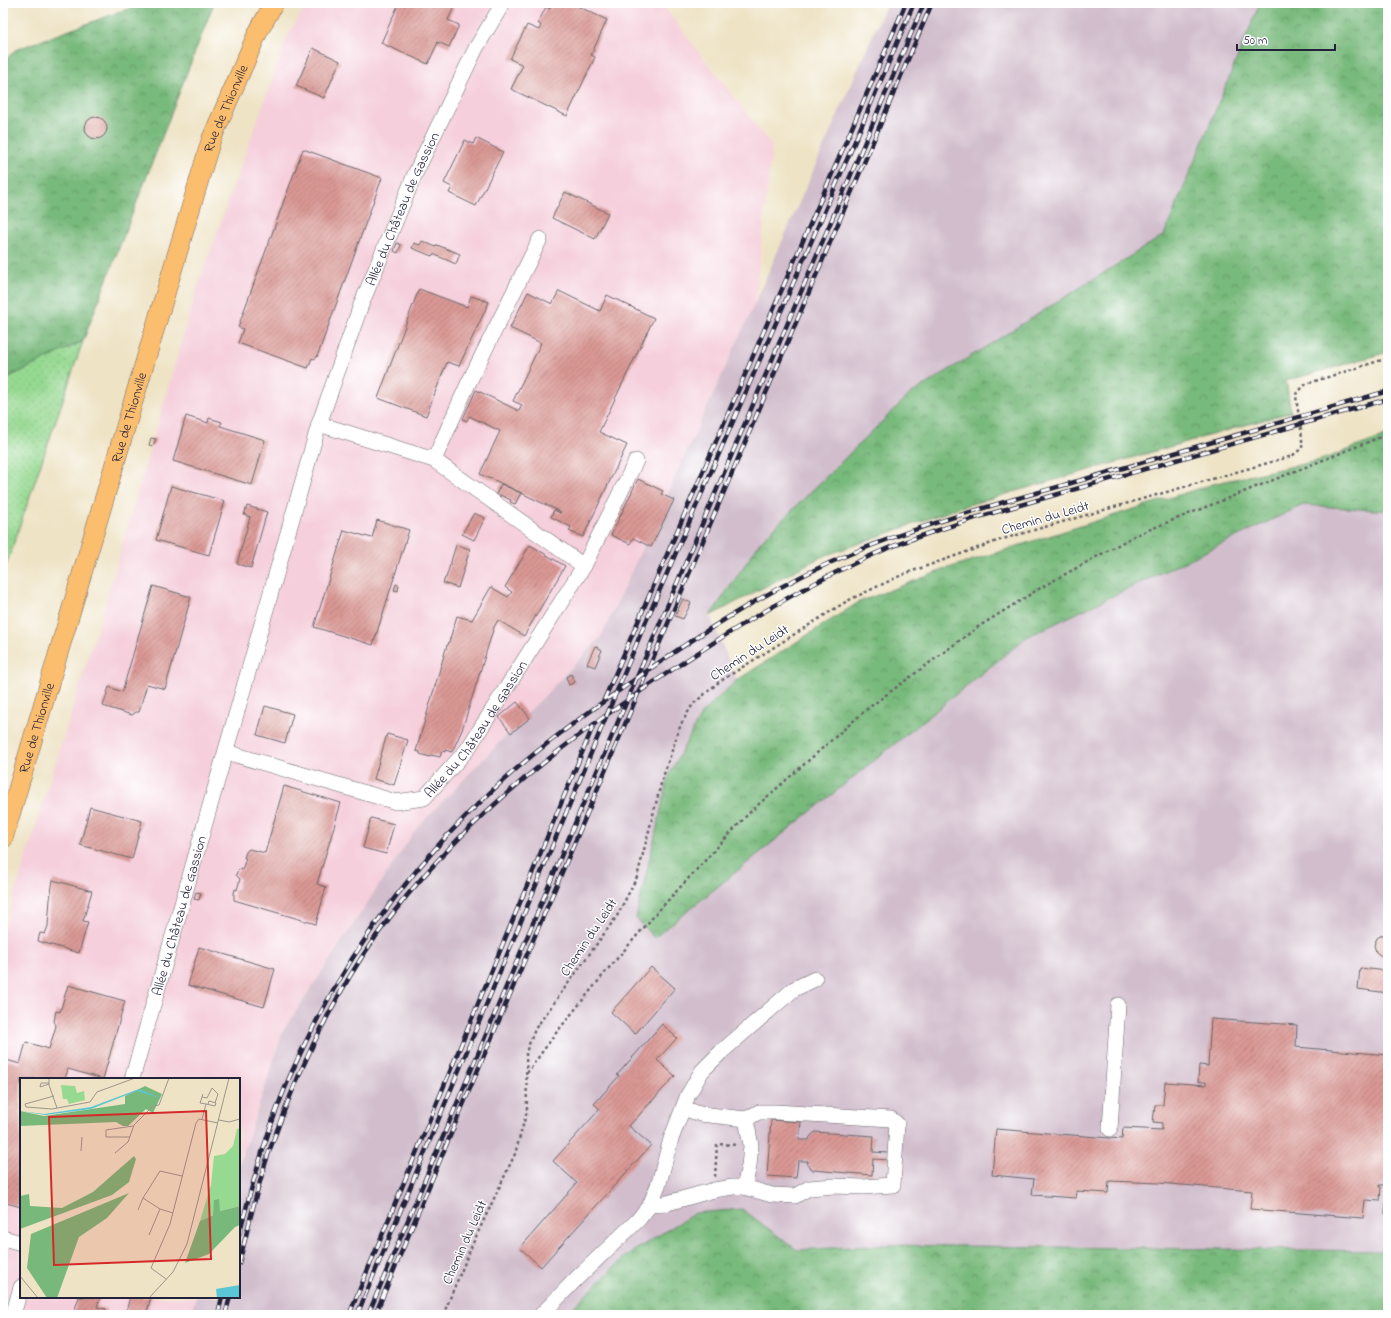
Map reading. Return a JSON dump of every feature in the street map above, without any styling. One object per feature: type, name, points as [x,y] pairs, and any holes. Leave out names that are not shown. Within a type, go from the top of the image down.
[{"type":"main road","name":"Rue de Thionville","points":[[3,839],[211,140],[258,32],[274,3]]},
{"type":"street","name":"Allée du Château de Gassion","points":[[132,1078],[320,424],[361,304],[415,174],[476,48],[503,3]]},
{"type":"street","points":[[434,460],[468,384],[540,239]]},
{"type":"street","points":[[320,424],[434,460],[584,566]]},
{"type":"street","name":"Allée du Château de Gassion","points":[[226,752],[396,802],[424,798],[467,750],[584,566],[636,461]]},
{"type":"street","points":[[542,1315],[577,1278],[638,1220],[650,1205],[659,1183],[671,1139],[688,1094],[702,1071],[720,1052],[794,989],[815,979]]},
{"type":"street","points":[[1110,1129],[1118,1005]]},
{"type":"street","points":[[650,1205],[664,1204],[714,1190],[733,1187],[744,1187],[772,1195],[795,1196],[809,1188],[834,1186],[863,1188],[893,1185],[897,1124],[890,1119],[759,1112],[746,1119],[700,1114],[683,1108]]},
{"type":"street","points":[[744,1187],[749,1166],[751,1146],[746,1119]]},
{"type":"street","points":[[3,1238],[20,1243]]},
{"type":"street","points":[[12,1315],[20,1290]]},
{"type":"path","name":"Chemin du Leidt","points":[[443,1315],[473,1243],[515,1154],[527,1111],[526,1052],[535,1029],[617,916],[637,877],[662,780],[675,741],[693,704],[719,682],[847,601],[904,574],[1003,539],[1292,456],[1302,448],[1303,437],[1297,408],[1296,394],[1306,384],[1388,358]]},
{"type":"path","points":[[527,1074],[556,1033],[613,963],[664,904],[751,811],[868,709],[921,669],[978,627],[1042,587],[1136,535],[1388,434]]},
{"type":"path","points":[[714,1190],[717,1144],[751,1146]]},
{"type":"shaded area","points":[[307,3],[661,3],[772,146],[755,303],[601,637],[416,829],[283,1031],[240,1163],[240,1078],[20,1078],[20,1298],[196,1298],[190,1315],[3,1315],[3,931],[106,601],[197,288],[288,35]]},
{"type":"shaded area","points":[[887,3],[1260,3],[1164,235],[909,395],[710,616],[737,680],[702,713],[636,917],[654,938],[1027,637],[1303,505],[1388,511],[1388,1251],[885,1245],[797,1250],[742,1209],[695,1213],[627,1255],[565,1315],[190,1315],[196,1298],[240,1298],[240,1163],[283,1031],[416,829],[601,637],[755,303]]},
{"type":"green space","points":[[144,3],[214,3],[83,341],[3,380],[3,62],[15,50]]},
{"type":"green space","points":[[1260,3],[1388,3],[1388,352],[1286,381],[1291,412],[961,507],[821,557],[710,616],[761,541],[909,395],[1164,235]]},
{"type":"green space","points":[[83,341],[3,575],[3,380]]},
{"type":"green space","points":[[1388,435],[1388,511],[1303,505],[1027,637],[654,938],[636,918],[669,775],[702,713],[737,680],[859,602],[948,568],[1216,483],[1321,460]]},
{"type":"green space","points":[[742,1209],[797,1250],[885,1245],[1388,1251],[1388,1315],[565,1315],[627,1255],[695,1213]]},
{"type":"building","points":[[399,3],[456,3],[448,20],[459,25],[449,47],[438,42],[428,64],[381,43]]},
{"type":"building","points":[[552,3],[571,3],[607,20],[591,55],[595,57],[567,116],[511,89],[523,65],[510,59],[527,25],[539,30],[541,25],[538,23],[546,7],[550,9]]},
{"type":"building","points":[[313,48],[340,61],[324,98],[296,86]]},
{"type":"building","points":[[96,117],[104,120],[107,128],[104,136],[96,139],[88,136],[85,128],[88,120]]},
{"type":"building","points":[[476,138],[503,152],[476,206],[449,193],[452,187],[444,183],[465,140],[473,144]]},
{"type":"building","points":[[303,149],[382,178],[317,357],[314,359],[312,358],[308,368],[238,343],[243,329],[238,327]]},
{"type":"building","points":[[565,192],[608,213],[595,239],[552,218]]},
{"type":"building","points":[[422,241],[460,254],[456,264],[433,254],[432,256],[412,248],[414,243],[420,245]]},
{"type":"building","points":[[397,243],[401,245],[398,253],[394,251]]},
{"type":"building","points":[[419,289],[467,307],[471,296],[489,302],[459,366],[447,362],[426,416],[378,398]]},
{"type":"building","points":[[559,291],[600,311],[607,295],[654,318],[599,432],[627,445],[583,537],[569,531],[571,527],[551,517],[554,510],[560,513],[561,512],[480,474],[500,431],[469,416],[467,421],[463,419],[476,390],[519,411],[522,405],[513,401],[541,343],[510,328],[528,292],[552,304]]},
{"type":"building","points":[[186,416],[208,423],[209,418],[222,422],[220,426],[265,440],[252,485],[173,461]]},
{"type":"building","points":[[151,438],[156,439],[153,446],[149,445]]},
{"type":"building","points":[[638,479],[663,491],[661,494],[674,500],[651,547],[633,538],[630,544],[611,535]]},
{"type":"building","points":[[501,484],[521,493],[515,504],[510,502],[511,500],[500,495],[500,497],[496,495]]},
{"type":"building","points":[[171,486],[225,501],[209,555],[156,540]]},
{"type":"building","points":[[247,506],[267,512],[251,568],[237,564],[250,517],[244,515]]},
{"type":"building","points":[[474,513],[485,518],[474,540],[462,534]]},
{"type":"building","points":[[377,520],[409,530],[373,645],[314,627],[344,530],[372,538]]},
{"type":"building","points":[[456,545],[470,549],[458,588],[443,583],[446,578]]},
{"type":"building","points":[[530,545],[565,566],[524,636],[498,620],[494,627],[462,730],[452,752],[445,750],[445,752],[442,751],[440,757],[431,755],[430,757],[420,754],[420,752],[416,751],[457,616],[472,620],[491,587],[508,597],[512,592],[505,587]]},
{"type":"building","points":[[396,584],[399,585],[398,591],[394,590]]},
{"type":"building","points":[[153,586],[191,597],[165,689],[147,684],[139,712],[132,715],[103,706],[109,687],[122,692]]},
{"type":"building","points":[[683,599],[691,603],[683,619],[675,616]]},
{"type":"building","points":[[595,646],[602,650],[595,667],[587,664]]},
{"type":"building","points":[[571,674],[575,682],[569,685],[566,677]]},
{"type":"building","points":[[517,702],[530,718],[511,733],[499,717]]},
{"type":"building","points":[[265,706],[293,714],[285,743],[257,735]]},
{"type":"building","points":[[387,734],[408,740],[394,785],[374,779]]},
{"type":"building","points":[[284,786],[341,803],[317,884],[326,887],[316,924],[234,900],[235,889],[237,890],[240,879],[236,875],[240,869],[242,870],[246,858],[244,858],[246,852],[249,849],[265,853]]},
{"type":"building","points":[[90,807],[142,821],[132,859],[80,845]]},
{"type":"building","points":[[371,818],[394,824],[386,854],[363,848]]},
{"type":"building","points":[[53,880],[92,891],[83,921],[88,922],[79,953],[38,941],[40,933],[45,934],[48,926]]},
{"type":"building","points":[[196,892],[201,893],[199,900],[194,899]]},
{"type":"building","points":[[1388,934],[1388,958],[1384,958],[1376,952],[1374,945],[1377,938]]},
{"type":"building","points":[[199,947],[275,969],[264,1007],[188,985]]},
{"type":"building","points":[[651,967],[675,988],[635,1034],[611,1012]]},
{"type":"building","points":[[1360,968],[1388,971],[1388,993],[1358,989]]},
{"type":"building","points":[[68,985],[125,1001],[103,1078],[68,1069],[65,1078],[20,1078],[20,1207],[3,1202],[3,1059],[20,1064],[26,1042],[49,1049],[56,1026],[54,1021],[56,1011],[60,1012]]},
{"type":"building","points":[[1211,1019],[1297,1025],[1296,1047],[1388,1055],[1388,1185],[1379,1185],[1379,1187],[1381,1187],[1380,1201],[1365,1200],[1363,1218],[1250,1209],[1252,1191],[1159,1183],[1109,1181],[1108,1193],[1077,1191],[1076,1198],[1032,1195],[1034,1179],[992,1175],[996,1129],[1122,1139],[1123,1128],[1162,1130],[1162,1123],[1153,1122],[1155,1105],[1163,1105],[1165,1082],[1206,1085],[1206,1082],[1198,1082],[1199,1065],[1208,1066]]},
{"type":"building","points":[[662,1024],[677,1038],[657,1060],[675,1076],[629,1126],[651,1145],[541,1267],[520,1248],[577,1183],[553,1161],[600,1109],[594,1104],[619,1076],[617,1075]]},
{"type":"building","points":[[771,1120],[801,1122],[799,1140],[809,1140],[815,1132],[874,1136],[873,1152],[888,1153],[888,1160],[873,1159],[872,1175],[813,1170],[807,1165],[808,1161],[798,1161],[796,1178],[767,1176]]},
{"type":"building","points":[[1387,1189],[1388,1214],[1385,1214]]},
{"type":"building","points":[[79,1298],[100,1298],[97,1307],[106,1309],[105,1315],[73,1315]]},
{"type":"building","points":[[130,1298],[151,1298],[146,1315],[125,1315]]},
{"type":"railway","points":[[604,700],[906,3]]},
{"type":"railway","points":[[357,1315],[641,633],[914,3]]},
{"type":"railway","points":[[368,1315],[594,778],[924,3]]},
{"type":"railway","points":[[375,1315],[932,3]]},
{"type":"railway","points":[[240,1231],[262,1154],[282,1095],[309,1035],[353,958],[405,885],[433,851],[464,818],[512,772],[581,718],[712,627],[793,580],[850,554],[907,532],[1023,496],[1388,391]]},
{"type":"railway","points":[[240,1259],[254,1201],[281,1120],[298,1077],[317,1036],[350,976],[379,932],[411,891],[446,852],[483,815],[522,780],[563,747],[648,686],[734,630],[824,578],[886,549],[975,518],[1388,399]]},
{"type":"railway","points":[[349,1315],[594,724]]},
{"type":"railway","points":[[218,1315],[222,1298]]},
{"type":"railway","points":[[225,1315],[230,1298]]}]
